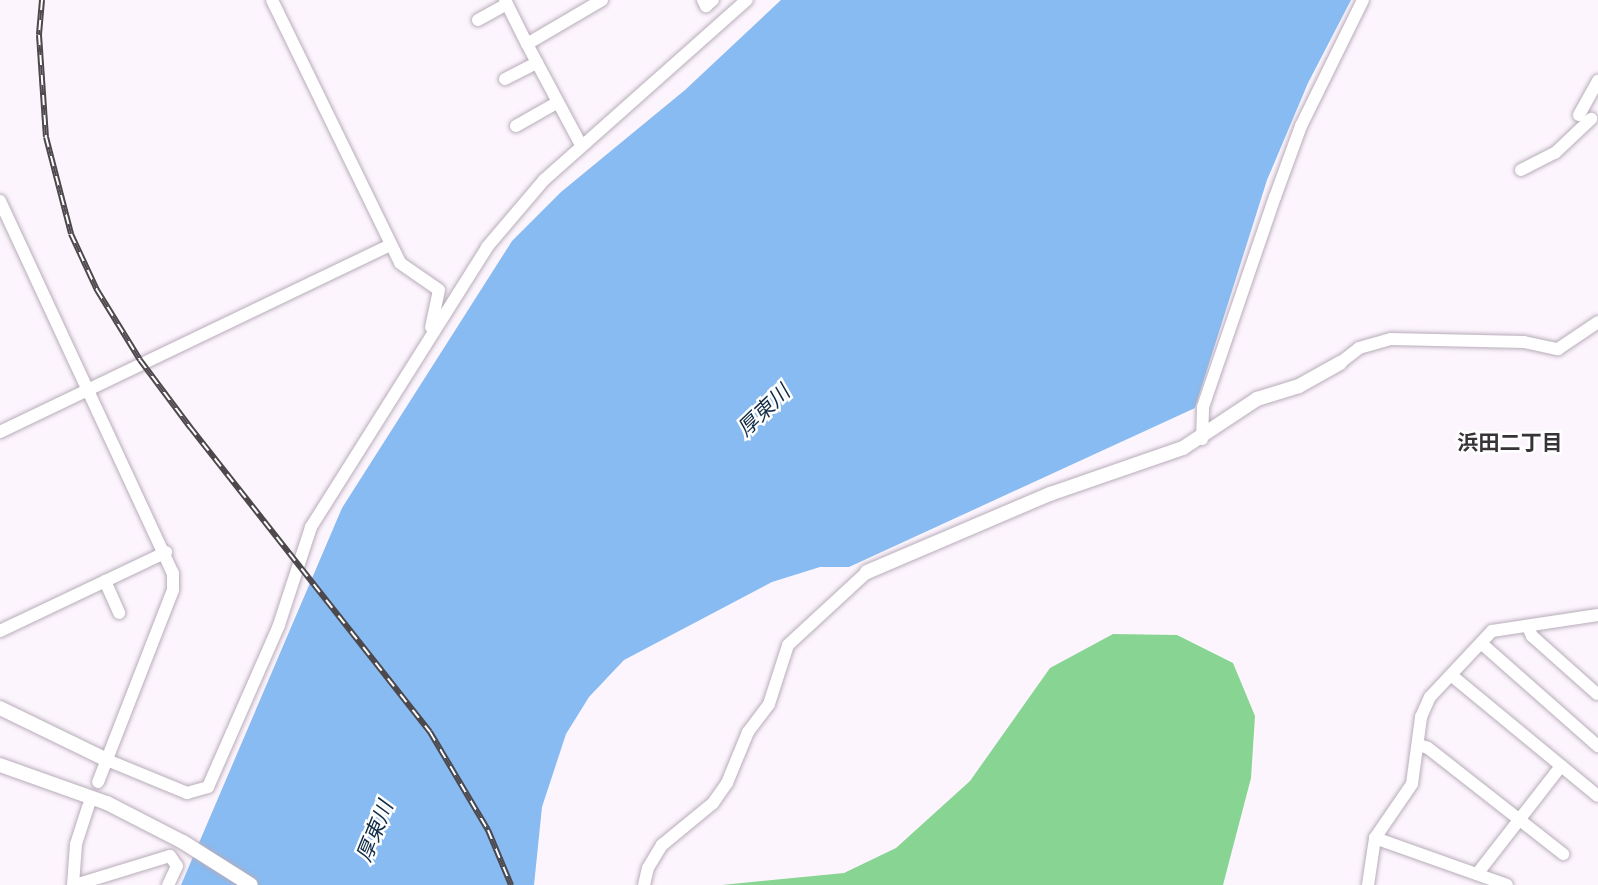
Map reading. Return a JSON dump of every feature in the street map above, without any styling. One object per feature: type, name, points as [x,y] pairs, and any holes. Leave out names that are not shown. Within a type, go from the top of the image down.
[{"type":"street","points":[[272,0],[400,264],[439,290],[430,338]]},
{"type":"street","points":[[527,44],[602,0]]},
{"type":"street","points":[[703,0],[706,6],[713,0]]},
{"type":"street","points":[[0,708],[107,760],[187,793],[208,787],[279,625],[312,527],[505,221],[581,145],[747,0]]},
{"type":"street","points":[[1202,439],[1203,407],[1301,126],[1363,0]]},
{"type":"street","points":[[478,20],[506,2],[581,145]]},
{"type":"street","points":[[505,79],[537,63]]},
{"type":"street","points":[[1521,170],[1555,153],[1584,117],[1598,81]]},
{"type":"street","points":[[516,126],[558,102]]},
{"type":"street","points":[[0,201],[166,552],[173,590],[98,782]]},
{"type":"street","points":[[0,432],[390,245]]},
{"type":"street","points":[[644,885],[648,868],[662,845],[713,803],[727,783],[748,732],[769,704],[788,645],[867,572],[1050,494],[1202,439],[1240,408],[1300,386],[1359,348],[1391,339],[1524,342],[1558,349],[1598,322]]},
{"type":"street","points":[[0,631],[166,552]]},
{"type":"street","points":[[105,581],[119,613]]},
{"type":"street","points":[[1368,885],[1375,838],[1412,784],[1424,705],[1492,631],[1598,615]]},
{"type":"street","points":[[1528,627],[1532,636],[1597,694]]},
{"type":"street","points":[[1480,643],[1598,746]]},
{"type":"street","points":[[1451,675],[1598,796]]},
{"type":"street","points":[[1419,745],[1429,748],[1563,854]]},
{"type":"street","points":[[0,765],[107,803],[183,842],[251,885]]},
{"type":"street","points":[[1477,874],[1561,766]]},
{"type":"street","points":[[88,806],[76,844],[74,885],[170,856],[177,866],[168,885]]},
{"type":"street","points":[[1375,838],[1507,885]]},
{"type":"green space","points":[[1113,634],[1177,635],[1233,663],[1255,716],[1251,778],[1223,885],[722,885],[844,873],[896,848],[970,781],[1050,668]]},
{"type":"water","name":"厚東川","points":[[781,0],[1351,0],[1308,83],[1267,180],[1195,408],[849,567],[820,567],[772,582],[624,660],[589,697],[566,734],[542,807],[534,885],[181,885],[342,508],[512,241],[561,192],[685,90]]},
{"type":"railway","points":[[42,0],[39,35],[46,137],[71,234],[97,290],[140,360],[190,427],[430,732],[488,830],[511,885]]},
{"type":"district","name":"浜田二丁目","points":[[1510,442]]}]
